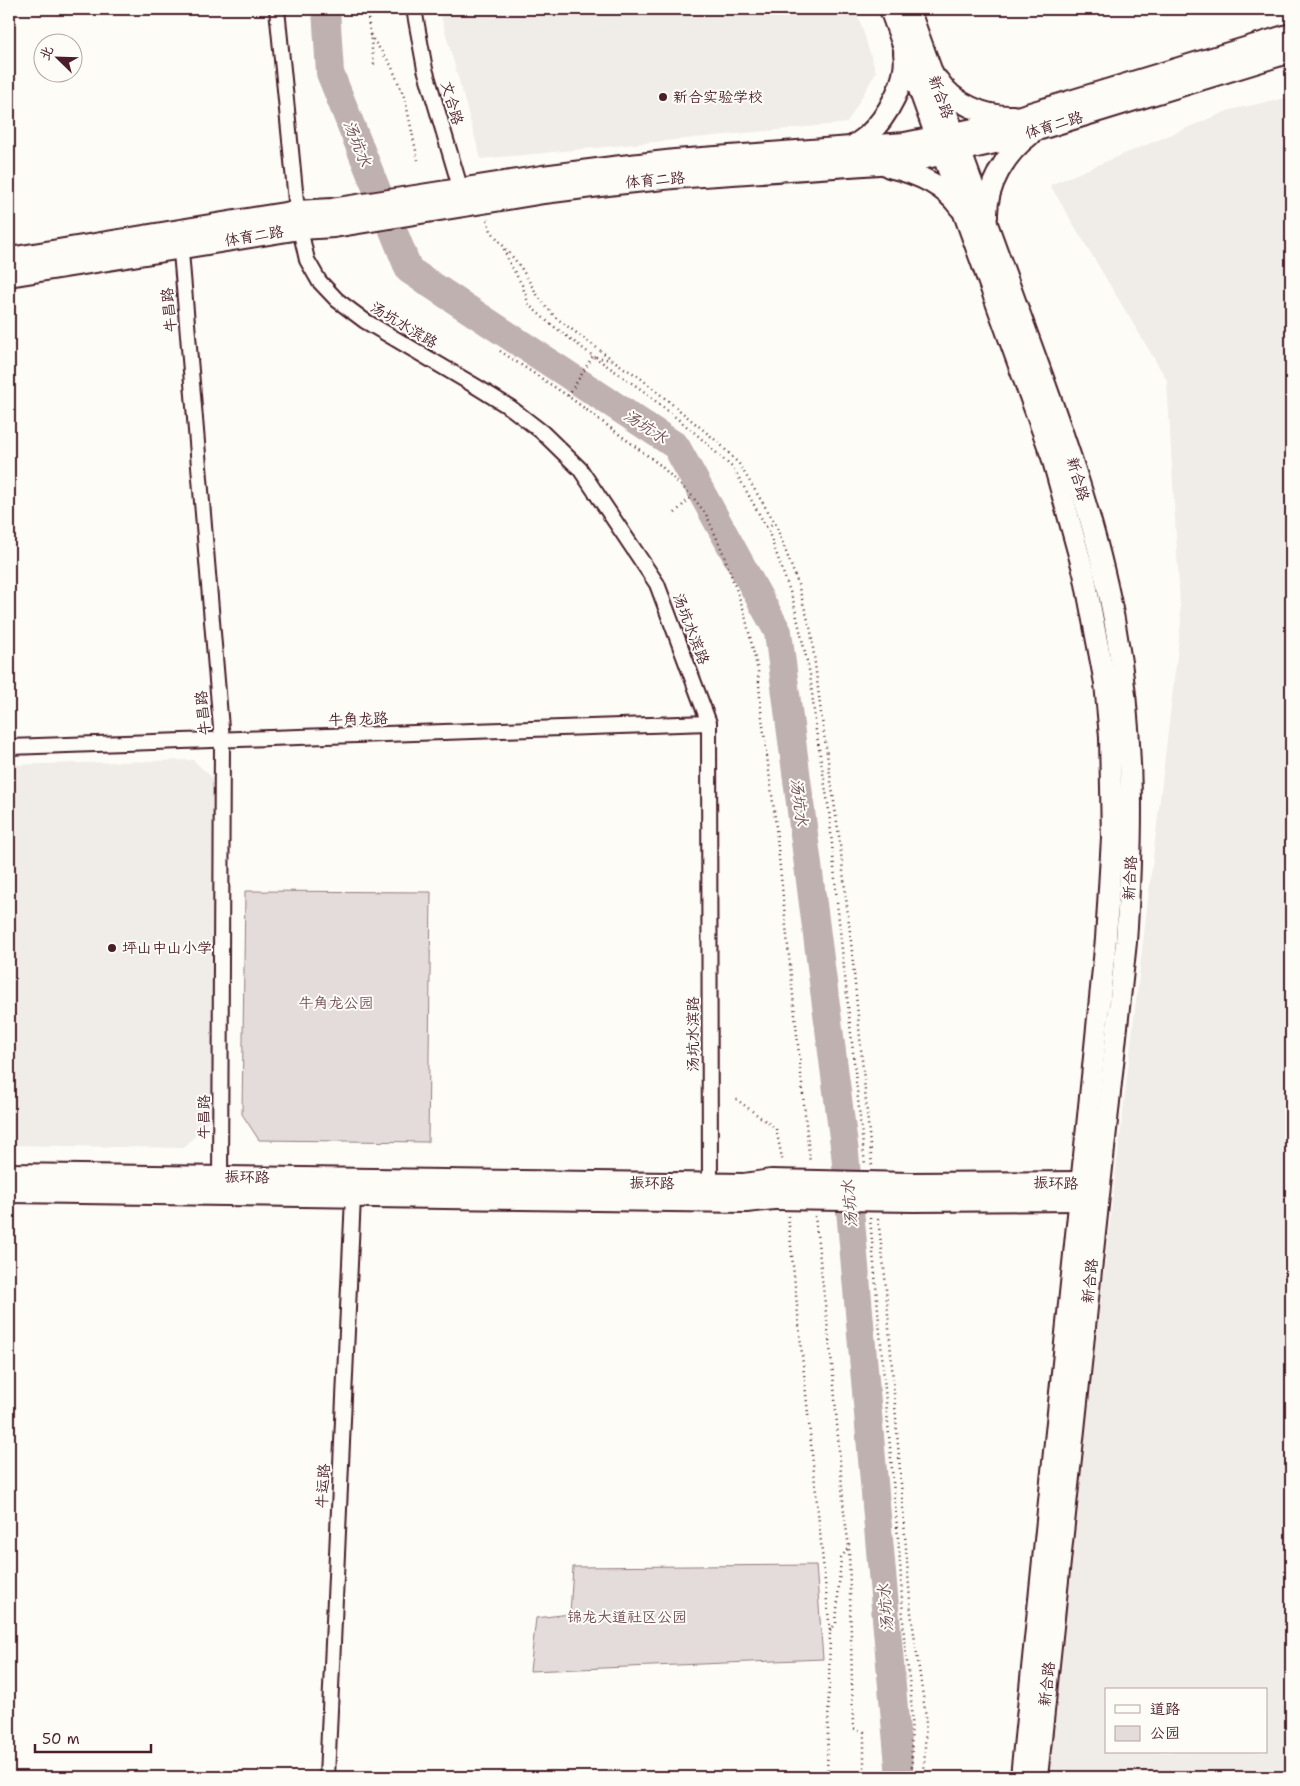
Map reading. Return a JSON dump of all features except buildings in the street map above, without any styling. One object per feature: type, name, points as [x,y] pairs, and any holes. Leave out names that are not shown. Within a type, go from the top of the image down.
[{"type":"street","name":"汤坑水滨路","points":[[277,9],[298,220],[307,260],[319,281],[337,300],[366,321],[510,408],[542,432],[580,468],[657,584],[709,723],[710,1193]]},
{"type":"street","name":"文合路","points":[[414,9],[426,69],[470,202]]},
{"type":"street","name":"新合路","points":[[890,9],[902,42],[987,224],[1070,452],[1103,569],[1116,630],[1130,734],[1132,790],[1130,892],[1126,942],[1099,1192],[1031,1752],[1021,1777]]},
{"type":"street","name":"新合路","points":[[909,9],[932,70],[965,214],[1052,457],[1084,573],[1105,683],[1110,736],[1112,788],[1110,890],[1031,1752],[1037,1777]]},
{"type":"street","name":"体育二路","points":[[9,258],[180,239],[298,220],[333,218],[405,207],[470,202],[616,184],[908,162],[988,126],[1291,34]]},
{"type":"street","points":[[851,148],[867,136],[879,123],[894,99],[903,72],[905,58],[902,42]]},
{"type":"street","name":"体育二路","points":[[470,202],[543,176],[675,160],[906,143],[995,143],[1291,52]]},
{"type":"street","points":[[932,70],[943,88],[972,107],[989,114],[1022,116]]},
{"type":"street","points":[[987,224],[987,206],[999,171],[1010,154],[1022,141],[1036,131]]},
{"type":"street","points":[[872,165],[891,168],[924,179],[954,199],[965,214]]},
{"type":"street","name":"体育二路","points":[[9,276],[180,239]]},
{"type":"street","name":"牛昌路","points":[[180,239],[222,740],[220,1186]]},
{"type":"street","name":"牛角龙路","points":[[9,747],[709,723]]},
{"type":"street","name":"振环路","points":[[9,1174],[220,1186],[353,1197],[710,1193]]},
{"type":"street","name":"振环路","points":[[9,1192],[220,1186],[710,1193],[746,1202],[779,1189],[912,1192],[1099,1192]]},
{"type":"street","name":"牛运路","points":[[326,1777],[353,1197]]},
{"type":"street","points":[[1011,1777],[1031,1752],[1044,1777]]},
{"type":"path","points":[[367,9],[374,65]]},
{"type":"path","points":[[370,35],[392,65],[405,99],[418,160]]},
{"type":"path","points":[[470,202],[502,246],[520,266],[539,298],[555,317],[638,376],[719,443],[739,464],[775,523],[790,560],[811,631],[836,810],[872,1173]]},
{"type":"path","points":[[502,246],[522,285],[529,305],[548,322],[642,390],[688,427],[734,470],[766,527],[793,600],[810,674],[816,730],[830,810],[866,1174]]},
{"type":"path","points":[[500,351],[568,396],[660,465],[692,496],[706,514],[722,550],[744,611],[758,671],[761,710],[775,818],[810,1169]]},
{"type":"path","points":[[594,357],[612,359]]},
{"type":"path","points":[[568,396],[594,357]]},
{"type":"path","points":[[674,513],[692,496]]},
{"type":"path","points":[[766,527],[775,523]]},
{"type":"path","points":[[830,810],[836,810]]},
{"type":"path","points":[[850,1017],[858,1017]]},
{"type":"path","points":[[736,1099],[776,1128],[782,1152],[779,1189],[830,1631],[827,1777]]},
{"type":"path","points":[[815,1213],[833,1374],[844,1512],[849,1547],[853,1728],[864,1732],[864,1777]]},
{"type":"path","points":[[870,1213],[900,1561],[904,1637],[911,1696],[912,1777]]},
{"type":"path","points":[[878,1217],[885,1276],[911,1613],[926,1717],[924,1777]]},
{"type":"path","points":[[830,1631],[836,1623],[841,1558],[849,1547]]},
{"type":"shaded area","name":"新合实验学校","points":[[439,9],[856,9],[876,72],[847,123],[481,159]]},
{"type":"shaded area","points":[[1291,97],[1291,1777],[1044,1777],[1181,622],[1167,380],[1050,185],[1230,110]]},
{"type":"shaded area","name":"坪山中山小学","points":[[193,760],[217,782],[214,1114],[184,1148],[9,1145],[9,765]]},
{"type":"green space","name":"牛角龙公园","points":[[245,891],[431,892],[428,1142],[259,1140],[242,1114]]},
{"type":"green space","name":"锦龙大道社区公园","points":[[816,1565],[823,1659],[530,1671],[536,1618],[570,1614],[573,1567]]},
{"type":"waterway","name":"汤坑水","points":[[326,9],[330,73],[409,270],[676,446],[778,632],[845,1153],[900,1777]]},
{"type":"place","name":"新合实验学校","points":[[663,97]]},
{"type":"place","name":"坪山中山小学","points":[[112,948]]}]
